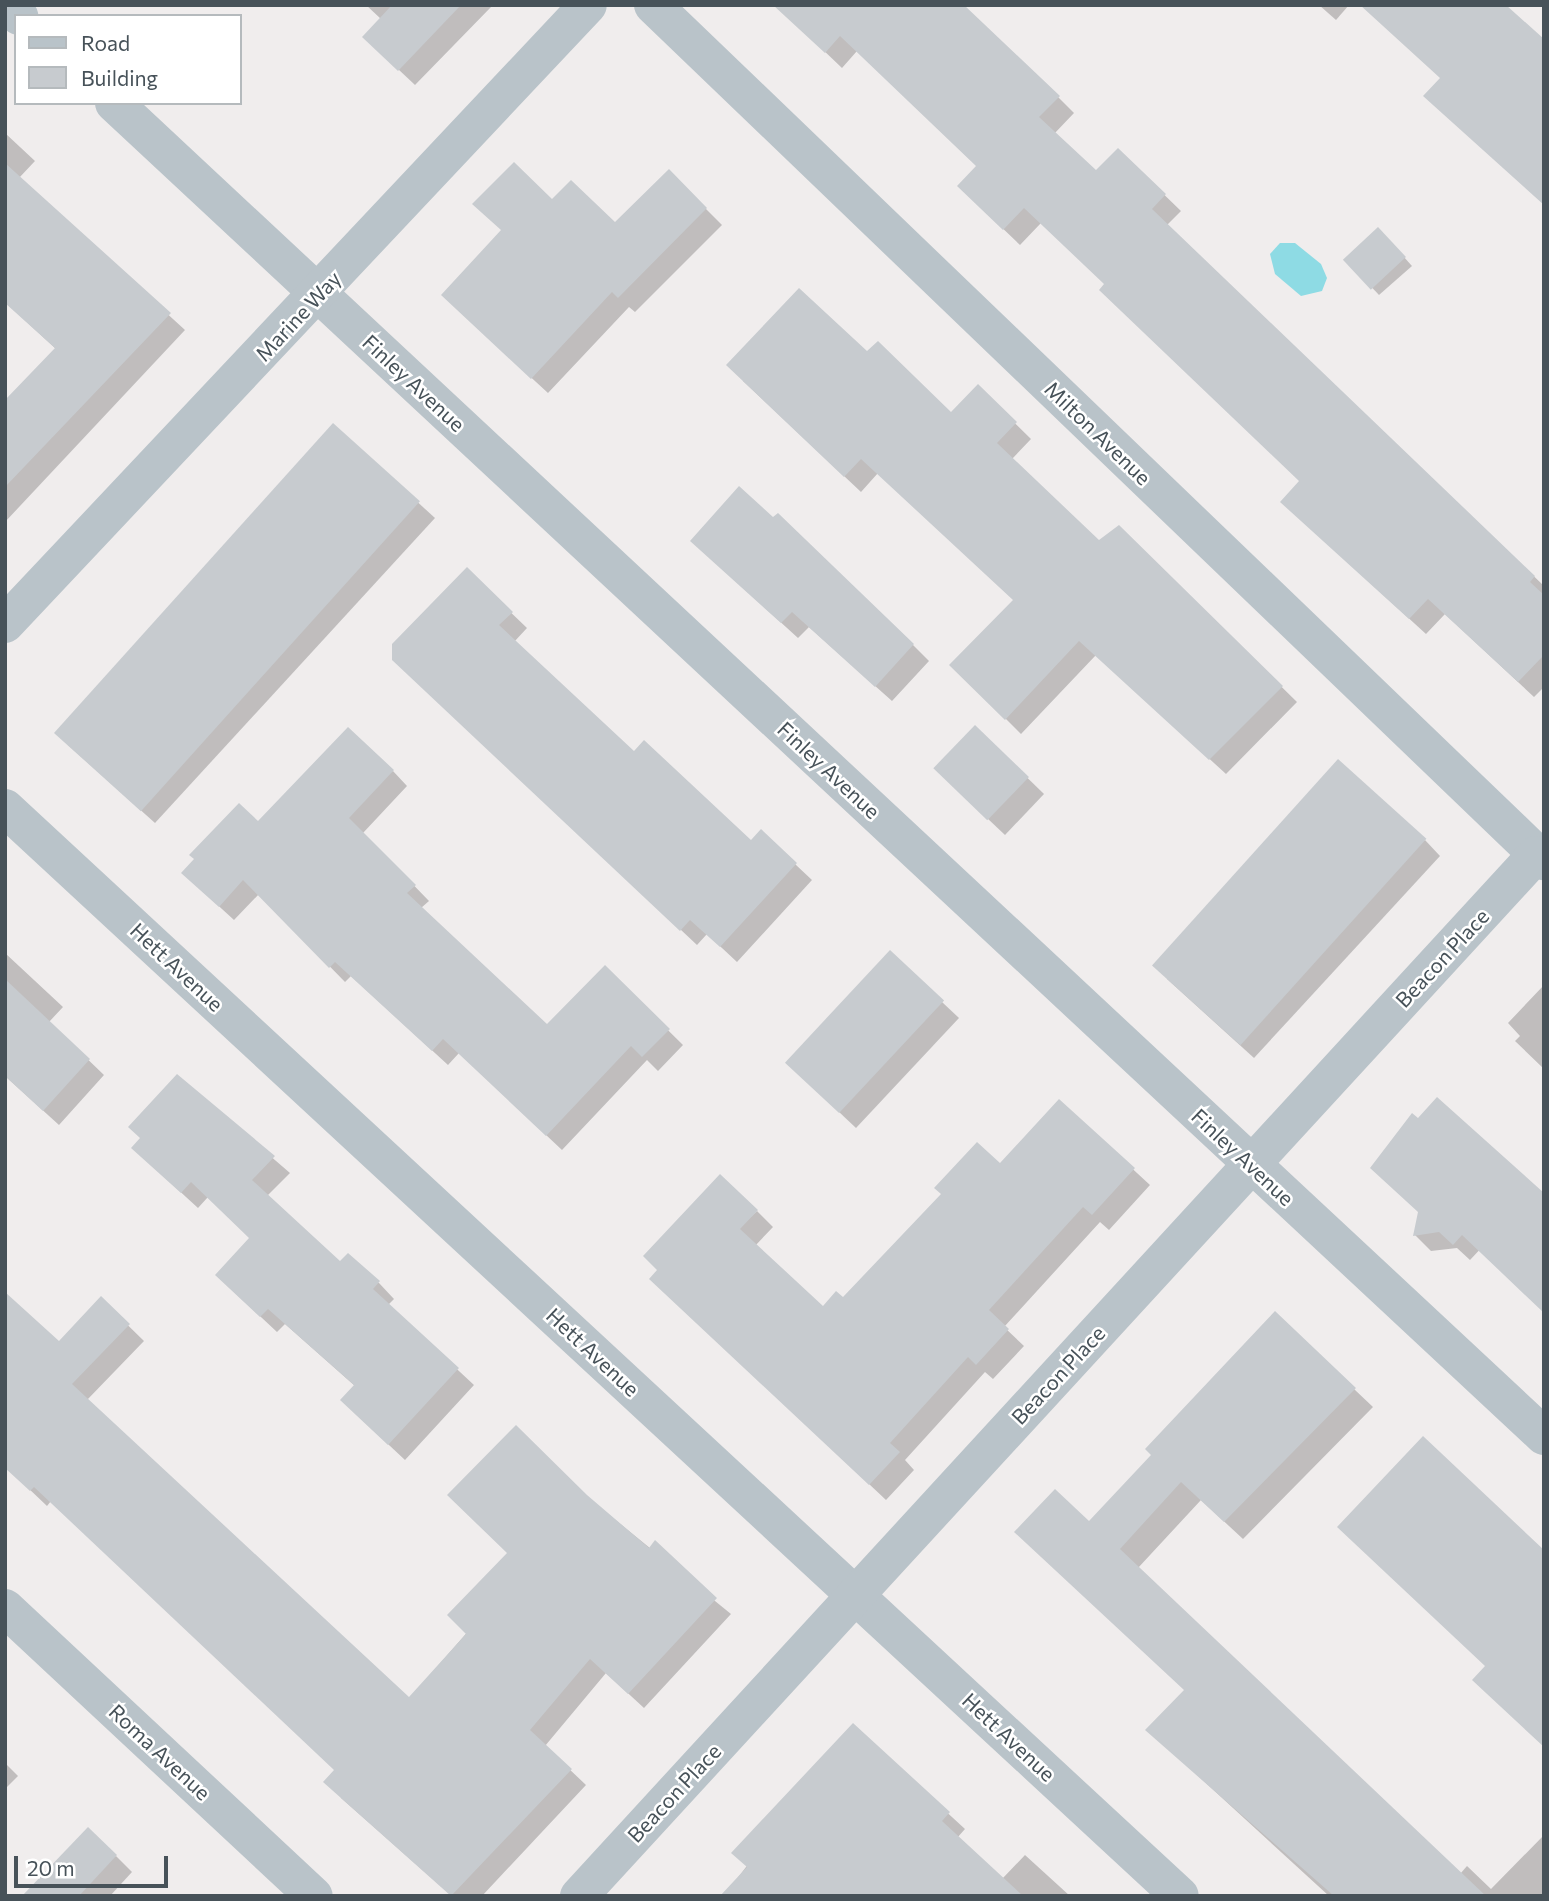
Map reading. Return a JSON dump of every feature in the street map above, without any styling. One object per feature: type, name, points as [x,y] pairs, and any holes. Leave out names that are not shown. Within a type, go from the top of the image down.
[{"type":"street","name":"Marine Way","points":[[5,624],[319,294],[588,5]]},
{"type":"street","name":"Milton Avenue","points":[[653,5],[1540,858]]},
{"type":"street","name":"Finley Avenue","points":[[116,105],[1544,1436]]},
{"type":"street","name":"Hett Avenue","points":[[5,808],[1181,1896]]},
{"type":"street","name":"Beacon Place","points":[[579,1896],[1251,1165],[1540,858]]},
{"type":"street","name":"Roma Avenue","points":[[5,1608],[314,1896]]},
{"type":"water","points":[[1280,243],[1295,243],[1321,264],[1327,278],[1322,291],[1301,296],[1275,274],[1270,254]]},
{"type":"building","points":[[392,5],[461,5],[398,71],[362,37]]},
{"type":"building","points":[[773,5],[964,5],[1060,96],[1039,117],[1096,170],[1118,148],[1166,194],[1152,209],[1535,576],[1530,582],[1544,595],[1544,655],[1518,682],[1428,599],[1409,619],[1280,502],[1299,481],[1099,290],[1104,284],[1024,208],[1003,230],[957,186],[976,166],[840,36],[825,53]]},
{"type":"building","points":[[1360,5],[1506,5],[1544,39],[1544,205],[1423,96],[1440,78]]},
{"type":"building","points":[[514,162],[552,199],[571,180],[615,222],[669,169],[707,208],[618,298],[612,292],[531,379],[441,295],[501,230],[472,204]]},
{"type":"building","points":[[5,163],[171,313],[5,487],[5,400],[55,348],[5,303]]},
{"type":"building","points":[[1378,227],[1406,257],[1371,290],[1343,260]]},
{"type":"building","points":[[799,288],[867,351],[878,341],[951,412],[978,384],[1017,422],[997,443],[1099,540],[1119,525],[1283,686],[1209,760],[1079,641],[1005,720],[949,665],[1013,600],[861,459],[844,477],[726,365]]},
{"type":"building","points":[[333,423],[420,501],[141,811],[54,733]]},
{"type":"building","points":[[739,486],[773,517],[778,513],[914,644],[875,687],[792,612],[781,623],[690,541]]},
{"type":"building","points":[[467,567],[513,612],[499,625],[634,751],[644,740],[751,840],[761,829],[797,863],[720,947],[690,920],[680,931],[392,660],[392,644]]},
{"type":"building","points":[[975,725],[1029,777],[987,820],[933,768]]},
{"type":"building","points":[[348,727],[394,770],[349,818],[416,885],[407,893],[547,1024],[605,965],[670,1029],[642,1057],[631,1046],[546,1136],[443,1039],[432,1051],[335,962],[329,968],[243,880],[219,907],[181,873],[194,859],[189,855],[239,803],[258,821]]},
{"type":"building","points":[[1338,759],[1426,839],[1240,1045],[1152,966]]},
{"type":"building","points":[[890,950],[944,1000],[839,1113],[785,1063]]},
{"type":"building","points":[[5,979],[90,1059],[43,1111],[5,1076]]},
{"type":"building","points":[[177,1074],[275,1156],[252,1180],[340,1261],[348,1253],[380,1281],[373,1289],[459,1368],[388,1445],[340,1400],[354,1385],[268,1309],[260,1317],[215,1275],[249,1238],[191,1182],[181,1193],[131,1148],[140,1138],[128,1127]]},
{"type":"building","points":[[1437,1097],[1544,1193],[1544,1313],[1462,1235],[1453,1245],[1439,1232],[1413,1236],[1418,1212],[1370,1168],[1412,1113],[1418,1118]]},
{"type":"building","points":[[1059,1099],[1135,1168],[1092,1215],[1083,1207],[989,1310],[1009,1329],[976,1365],[968,1357],[890,1443],[900,1452],[869,1485],[649,1279],[657,1270],[643,1256],[720,1174],[758,1210],[740,1229],[823,1306],[836,1291],[843,1297],[941,1194],[934,1188],[977,1142],[1000,1163]]},
{"type":"building","points":[[5,1292],[59,1341],[101,1296],[130,1324],[72,1384],[409,1697],[466,1634],[447,1615],[507,1553],[447,1495],[516,1425],[587,1495],[649,1548],[655,1540],[717,1598],[628,1694],[590,1659],[530,1730],[572,1769],[451,1896],[323,1782],[334,1770],[34,1487],[30,1491],[5,1468]]},
{"type":"building","points":[[1275,1311],[1356,1388],[1224,1522],[1181,1482],[1120,1549],[1486,1896],[1334,1896],[1145,1730],[1184,1690],[1014,1532],[1055,1489],[1089,1521],[1151,1455],[1145,1449]]},
{"type":"building","points":[[1423,1436],[1544,1550],[1544,1747],[1472,1680],[1485,1666],[1337,1527]]},
{"type":"building","points":[[853,1723],[950,1812],[942,1821],[1023,1896],[720,1896],[747,1867],[731,1853]]},
{"type":"building","points":[[88,1827],[117,1855],[79,1896],[22,1896]]}]
